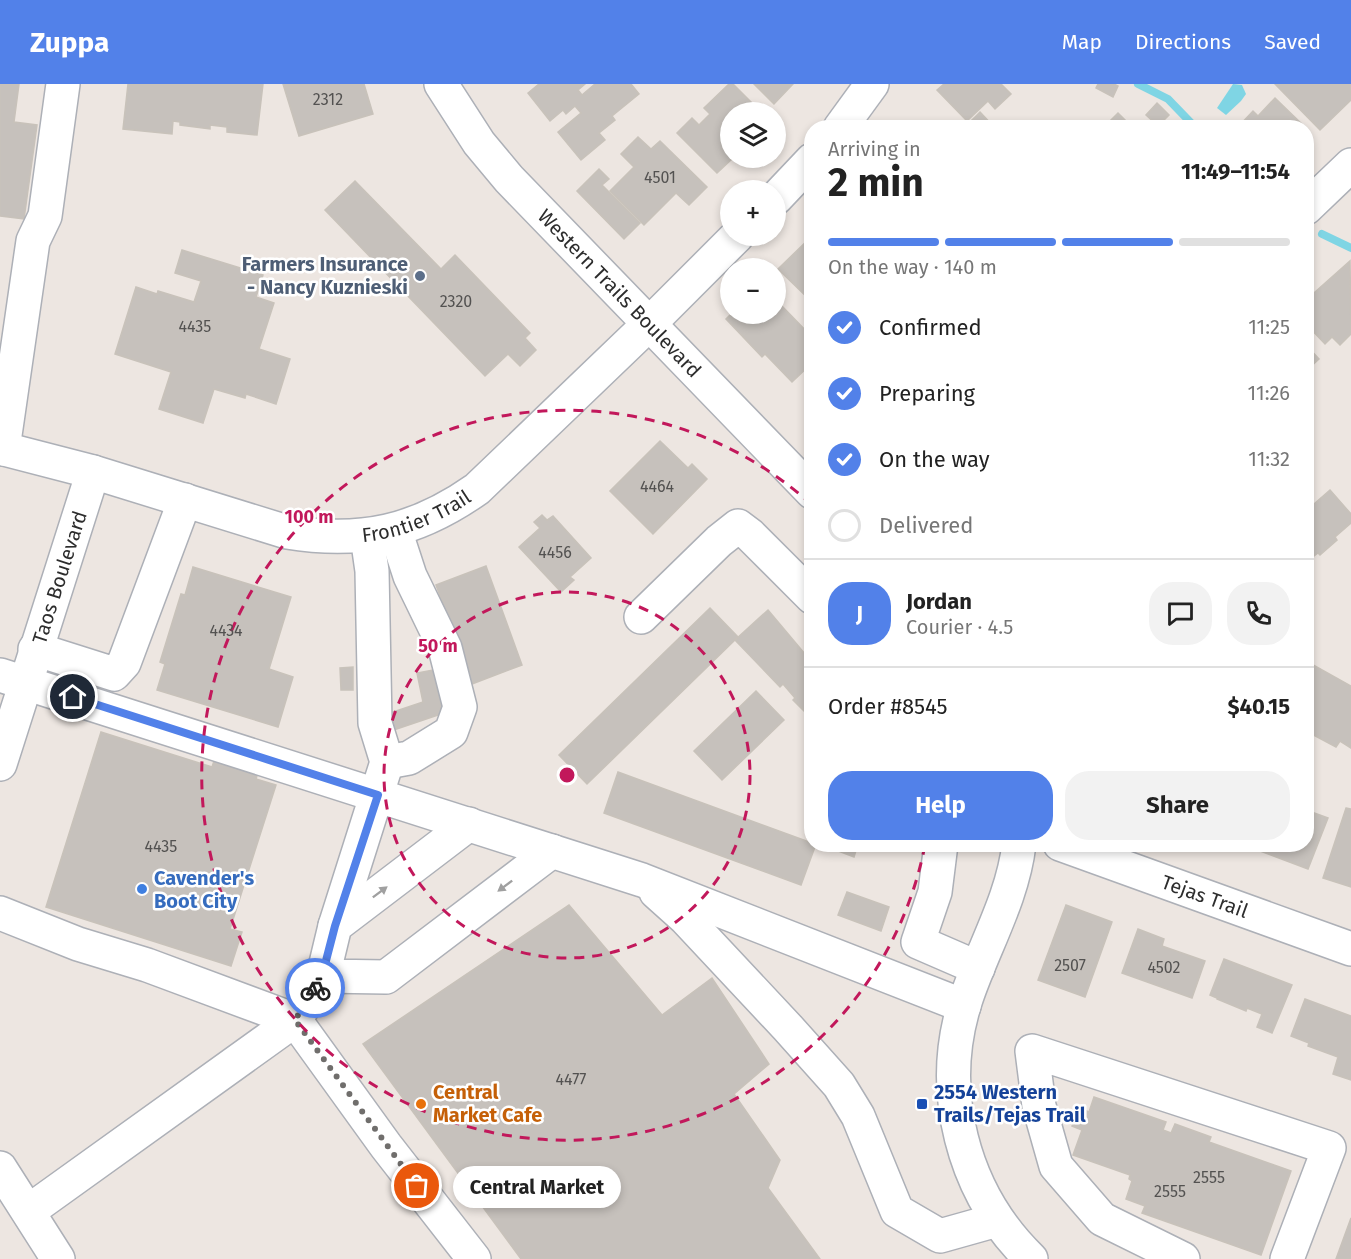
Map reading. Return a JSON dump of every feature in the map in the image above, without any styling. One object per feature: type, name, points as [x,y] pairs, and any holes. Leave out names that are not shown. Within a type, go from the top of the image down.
[{"type":"street","points":[[1,449],[33,241],[45,216],[63,84]]},
{"type":"street","name":"Western Trails Boulevard","points":[[441,84],[479,143],[509,179],[804,484]]},
{"type":"street","points":[[846,120],[872,84]]},
{"type":"street","points":[[1314,200],[1351,165]]},
{"type":"street","points":[[786,187],[804,168]]},
{"type":"street","name":"Frontier Trail","points":[[1,449],[93,472],[287,531],[323,537],[381,533],[424,520],[453,506],[477,489],[727,246]]},
{"type":"street","name":"Taos Boulevard","points":[[0,764],[12,678],[35,649],[93,472]]},
{"type":"street","points":[[35,649],[114,674],[124,663],[185,500]]},
{"type":"street","points":[[641,617],[719,541],[738,526],[804,589]]},
{"type":"street","points":[[381,533],[410,576],[445,648],[460,707],[451,732],[409,758],[387,762]]},
{"type":"street","points":[[29,1211],[295,1020],[322,976],[335,926],[387,762],[375,723],[372,571],[381,533]]},
{"type":"street","points":[[12,678],[642,880],[964,1006]]},
{"type":"street","points":[[335,926],[469,824]]},
{"type":"street","points":[[322,976],[386,977],[552,851]]},
{"type":"street","points":[[940,852],[935,892],[918,942],[978,968]]},
{"type":"street","points":[[1017,852],[1012,880],[959,1022],[954,1064],[955,1109],[961,1140],[974,1178],[997,1220],[1031,1259]]},
{"type":"street","name":"Tejas Trail","points":[[1082,852],[1351,949]]},
{"type":"street","points":[[642,880],[685,918],[839,1085],[858,1116],[897,1211],[940,1236],[997,1220]]},
{"type":"street","points":[[0,914],[78,944],[147,965],[295,1020],[386,1146],[474,1259]]},
{"type":"street","points":[[1183,1259],[1102,1219],[1056,1166],[1039,1106],[1032,1051],[1329,1148],[1287,1259]]},
{"type":"street","points":[[0,1168],[58,1259]]},
{"type":"water","points":[[1233,84],[1242,85],[1246,94],[1226,115],[1217,108]]},
{"type":"building","points":[[0,84],[19,84],[14,122],[37,125],[24,219],[0,216]]},
{"type":"building","points":[[128,84],[263,84],[257,135],[227,132],[227,127],[210,125],[210,129],[180,125],[180,122],[173,121],[172,134],[123,129]]},
{"type":"building","points":[[283,84],[364,84],[373,114],[299,136]]},
{"type":"building","points":[[539,84],[585,84],[578,90],[582,95],[595,84],[631,84],[639,94],[612,116],[615,120],[599,133],[605,140],[581,160],[558,132],[581,113],[575,106],[566,114],[563,110],[550,121],[528,93]]},
{"type":"building","points":[[729,84],[733,84],[751,102],[720,102],[720,168],[722,168],[717,173],[677,133],[692,118],[699,125],[710,114],[704,108]]},
{"type":"building","points":[[754,84],[793,84],[776,102],[772,102]]},
{"type":"building","points":[[944,84],[1001,84],[1011,94],[995,109],[988,101],[966,120],[937,90]]},
{"type":"building","points":[[1098,84],[1118,86],[1113,97],[1096,88]]},
{"type":"building","points":[[1275,84],[1351,84],[1351,100],[1320,130],[1314,124],[1314,120],[1310,120]]},
{"type":"building","points":[[1275,98],[1298,120],[1245,120],[1253,111],[1258,116]]},
{"type":"building","points":[[1157,103],[1169,115],[1164,120],[1151,120],[1146,115]]},
{"type":"building","points":[[980,112],[988,120],[972,120]]},
{"type":"building","points":[[1118,113],[1125,120],[1111,120]]},
{"type":"building","points":[[638,137],[651,149],[660,141],[707,187],[689,205],[676,193],[644,225],[610,191],[634,167],[621,154]]},
{"type":"building","points":[[599,169],[609,179],[602,185],[640,223],[624,239],[577,191]]},
{"type":"building","points":[[355,181],[441,269],[455,255],[530,333],[525,338],[536,350],[520,366],[508,354],[485,376],[325,210]]},
{"type":"building","points":[[804,244],[804,294],[786,277],[786,261]]},
{"type":"building","points":[[182,250],[263,275],[256,297],[274,303],[259,349],[290,359],[276,404],[246,394],[245,398],[214,389],[203,423],[159,409],[171,372],[115,354],[136,287],[194,302],[201,281],[175,273]]},
{"type":"building","points":[[1350,261],[1351,334],[1340,345],[1332,337],[1325,344],[1314,332],[1314,293]]},
{"type":"building","points":[[786,310],[804,329],[804,371],[792,382],[765,354],[762,357],[731,324],[786,324]]},
{"type":"building","points":[[1314,354],[1319,359],[1314,364]]},
{"type":"building","points":[[660,441],[688,468],[692,464],[707,479],[653,534],[610,491]]},
{"type":"building","points":[[1330,490],[1351,514],[1351,523],[1335,537],[1337,540],[1320,555],[1318,553],[1314,556],[1314,504]]},
{"type":"building","points":[[542,515],[547,520],[553,516],[591,558],[570,577],[574,580],[561,592],[519,547],[540,528],[534,522]]},
{"type":"building","points":[[486,566],[522,665],[472,684],[436,585]]},
{"type":"building","points":[[193,567],[291,597],[269,669],[293,677],[278,727],[157,690],[165,664],[160,662],[181,594],[185,595]]},
{"type":"building","points":[[710,608],[738,637],[587,784],[559,755]]},
{"type":"building","points":[[768,610],[804,653],[804,711],[793,700],[795,698],[783,684],[780,687],[735,640]]},
{"type":"building","points":[[1314,665],[1351,686],[1351,748],[1340,741],[1336,747],[1314,735]]},
{"type":"building","points":[[353,667],[353,690],[341,690],[340,668]]},
{"type":"building","points":[[438,669],[447,712],[385,733],[384,715],[423,702],[417,673]]},
{"type":"building","points":[[756,691],[784,720],[722,780],[694,751]]},
{"type":"building","points":[[101,732],[212,767],[217,752],[260,766],[256,779],[276,785],[230,929],[242,932],[231,966],[46,907]]},
{"type":"building","points":[[618,772],[804,840],[804,852],[813,852],[801,885],[604,813]]},
{"type":"building","points":[[1346,808],[1351,809],[1351,887],[1323,878]]},
{"type":"building","points":[[1314,813],[1328,818],[1308,869],[1263,852],[1314,852]]},
{"type":"building","points":[[841,852],[856,852],[854,857]]},
{"type":"building","points":[[847,892],[889,907],[881,931],[838,915]]},
{"type":"building","points":[[569,905],[662,1015],[712,978],[769,1064],[734,1094],[780,1160],[768,1188],[820,1259],[521,1259],[363,1044]]},
{"type":"building","points":[[1066,905],[1112,922],[1085,997],[1038,980]]},
{"type":"building","points":[[1138,929],[1164,939],[1162,946],[1205,961],[1192,998],[1122,973]]},
{"type":"building","points":[[1224,959],[1292,985],[1272,1033],[1257,1027],[1262,1014],[1247,1008],[1246,1011],[1210,995]]},
{"type":"building","points":[[1305,999],[1351,1016],[1351,1080],[1333,1074],[1338,1057],[1308,1046],[1309,1043],[1291,1036]]},
{"type":"building","points":[[1094,1097],[1166,1122],[1163,1130],[1171,1133],[1175,1124],[1211,1137],[1209,1142],[1291,1171],[1261,1255],[1142,1213],[1145,1206],[1126,1199],[1132,1181],[1129,1179],[1130,1175],[1073,1155],[1082,1130],[1072,1126],[1078,1111],[1082,1109],[1089,1112]]},
{"type":"building","points":[[1351,1218],[1351,1259],[1336,1259]]},
{"type":"waterway","points":[[1138,84],[1168,99],[1188,120]]},
{"type":"waterway","points":[[1322,234],[1351,248]]},
{"type":"way so far","points":[[315,988],[295,1020],[417,1186]]},
{"type":"place","name":"Farmers Insurance - Nancy Kuznieski","points":[[420,276]]},
{"type":"place","name":"Cavender's Boot City","points":[[142,889]]},
{"type":"place","name":"Central Market Cafe","points":[[421,1104]]},
{"type":"place","name":"2554 Western Trails/Tejas Trail","points":[[922,1104]]},
{"type":"place","name":"Central Market","points":[[417,1186]]},
{"type":"route","points":[[73,697],[378,795],[335,926],[322,976],[315,988]]}]
